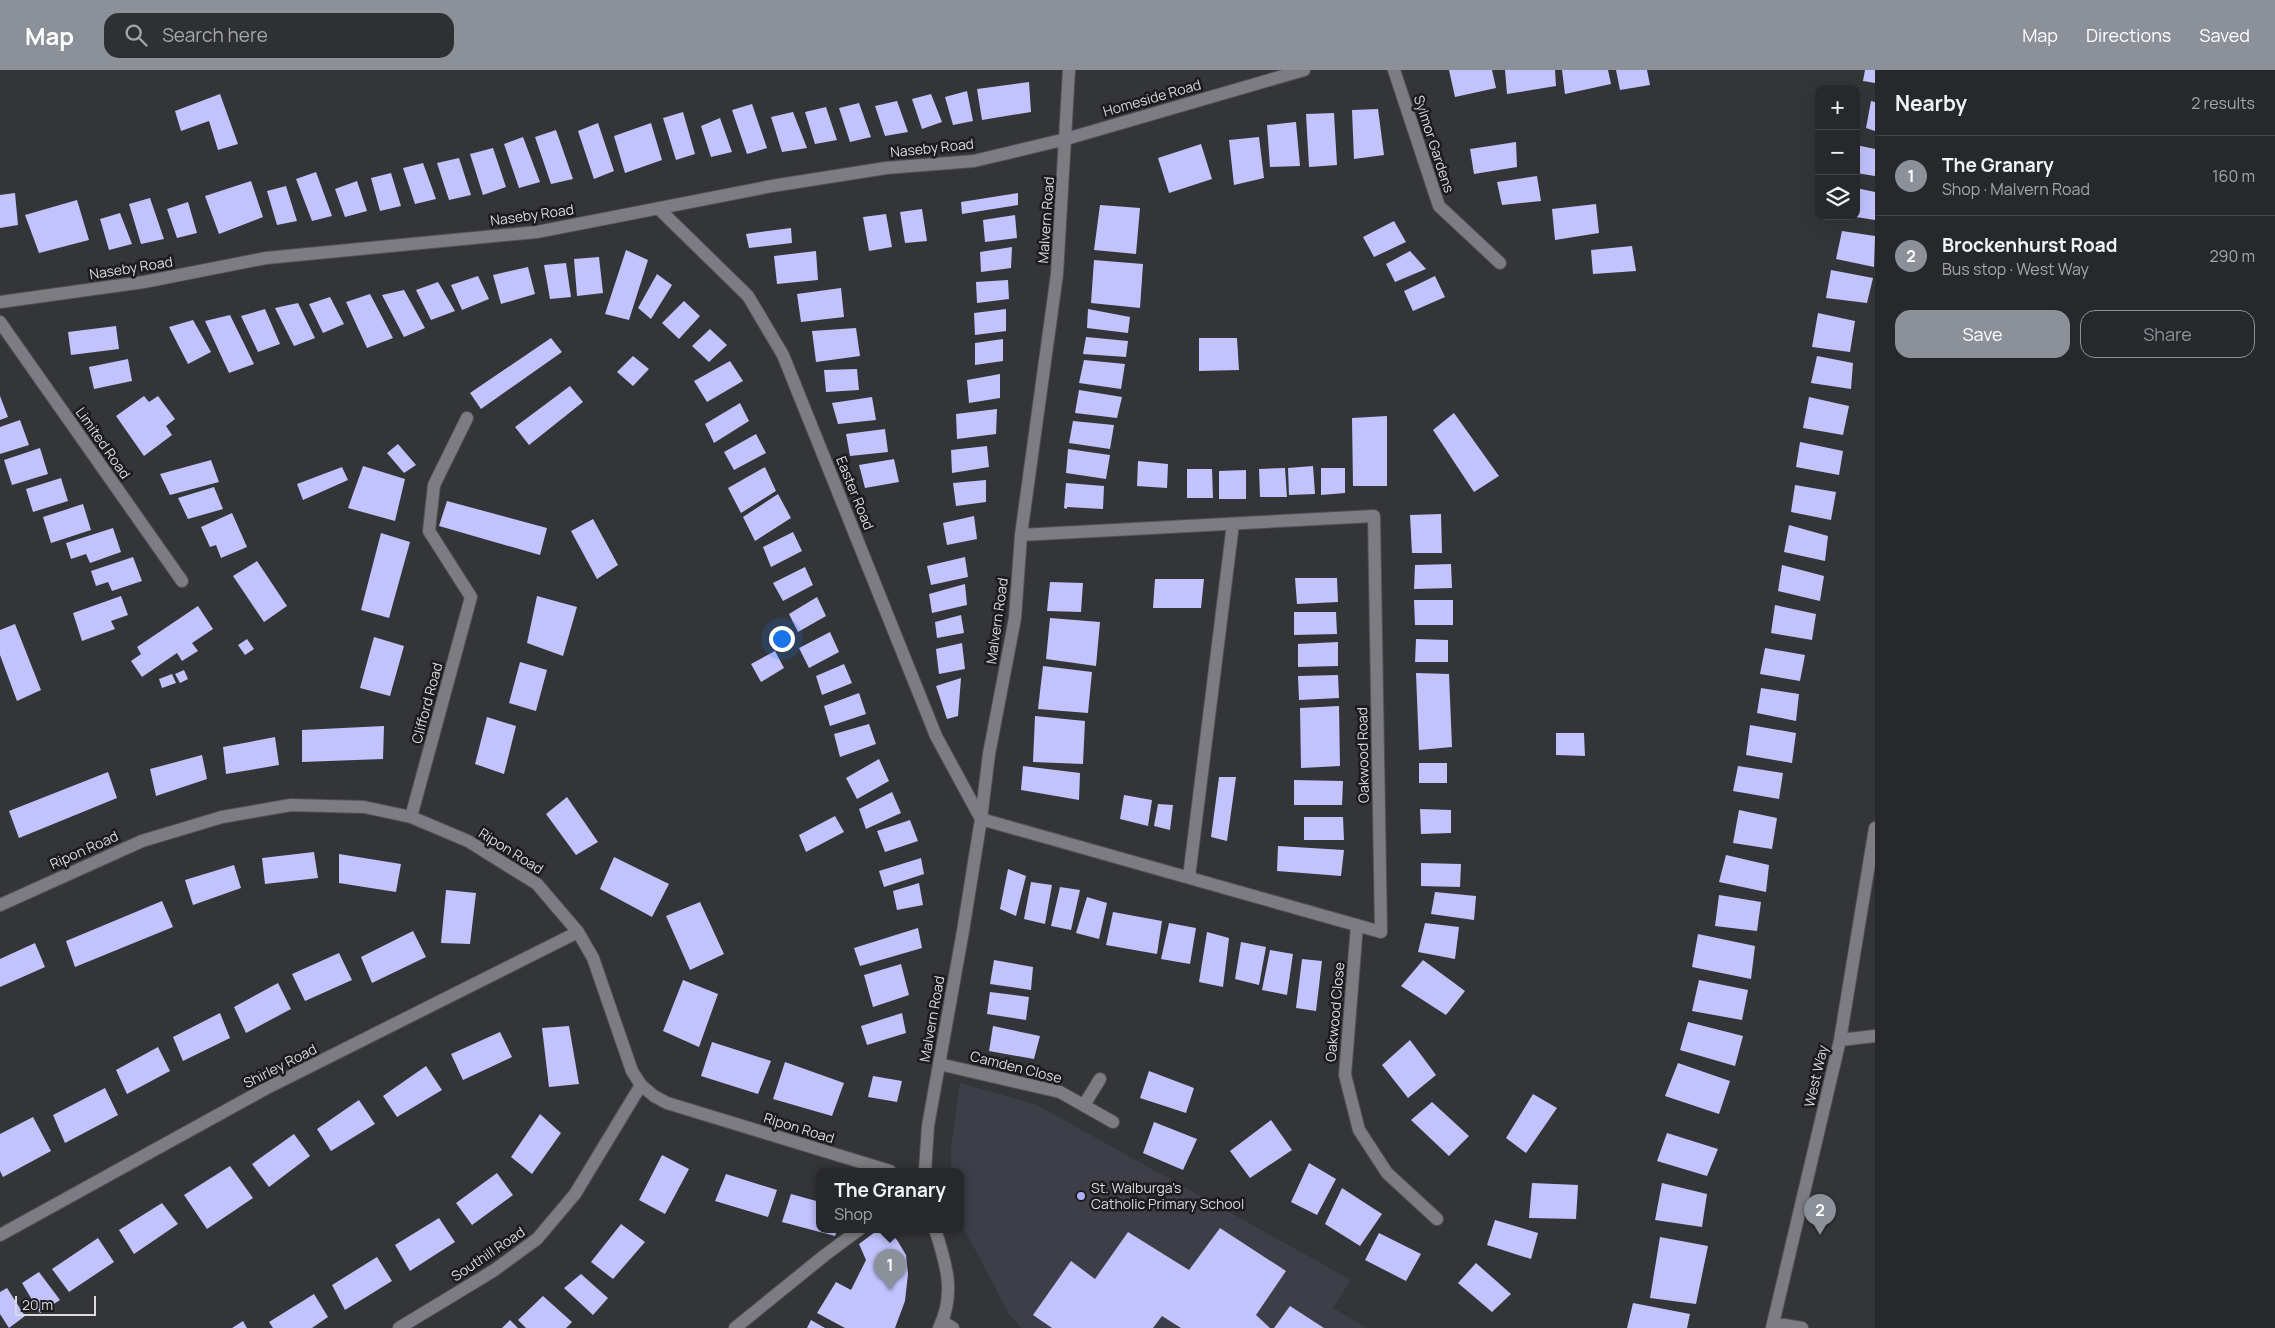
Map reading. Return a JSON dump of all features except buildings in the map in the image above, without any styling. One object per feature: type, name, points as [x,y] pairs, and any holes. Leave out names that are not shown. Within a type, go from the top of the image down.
[{"type":"street","name":"Malvern Road","points":[[925,1168],[928,1126],[981,818],[989,754],[1015,618],[1021,534],[1057,274],[1069,70]]},
{"type":"street","name":"Homeside Road","points":[[1066,139],[1304,70]]},
{"type":"street","name":"Sylmor Gardens","points":[[1394,70],[1439,206],[1500,263]]},
{"type":"street","name":"Naseby Road","points":[[0,302],[144,282],[266,258],[537,232],[772,186],[886,168],[974,160],[1066,139]]},
{"type":"street","name":"Easter Road","points":[[658,208],[748,296],[784,355],[936,736],[981,818]]},
{"type":"street","name":"Limited Road","points":[[0,322],[182,581]]},
{"type":"street","name":"Clifford Road","points":[[412,816],[471,597],[428,531],[434,485],[467,418]]},
{"type":"street","name":"Oakwood Road","points":[[981,818],[1381,932],[1374,516],[1021,534]]},
{"type":"street","points":[[1189,878],[1233,524]]},
{"type":"street","name":"Ripon Road","points":[[0,905],[142,841],[222,817],[291,805],[364,806],[412,816],[468,841],[537,884],[578,932],[592,958],[632,1071],[641,1085],[654,1096],[667,1103],[880,1168]]},
{"type":"street","name":"West Way","points":[[1773,1326],[1840,1040],[1875,828]]},
{"type":"street","name":"Oakwood Close","points":[[1357,925],[1344,1074],[1360,1130],[1387,1173],[1437,1219]]},
{"type":"street","name":"Shirley Road","points":[[0,1235],[265,1089],[578,932]]},
{"type":"street","points":[[1840,1040],[1875,1036]]},
{"type":"street","name":"Camden Close","points":[[939,1064],[1060,1092],[1113,1122]]},
{"type":"street","points":[[1084,1105],[1100,1079]]},
{"type":"street","name":"Southill Road","points":[[399,1328],[493,1271],[537,1239],[575,1194],[641,1085]]},
{"type":"street","points":[[735,1328],[855,1233]]},
{"type":"street","points":[[936,1233],[947,1266],[948,1294],[945,1326]]},
{"type":"street","points":[[1773,1326],[1802,1328]]},
{"type":"shaded area","name":"St. Walburga's Catholic Primary School","points":[[960,1083],[1037,1105],[1351,1280],[1333,1308],[1367,1328],[1021,1328],[1009,1314],[964,1229],[964,1168],[951,1168],[951,1147]]},
{"type":"place","name":"St. Walburga's Catholic Primary School","points":[[1081,1196]]},
{"type":"place","name":"Brockenhurst Road","points":[[1820,1235]]},
{"type":"place","name":"The Granary","points":[[890,1290]]}]
